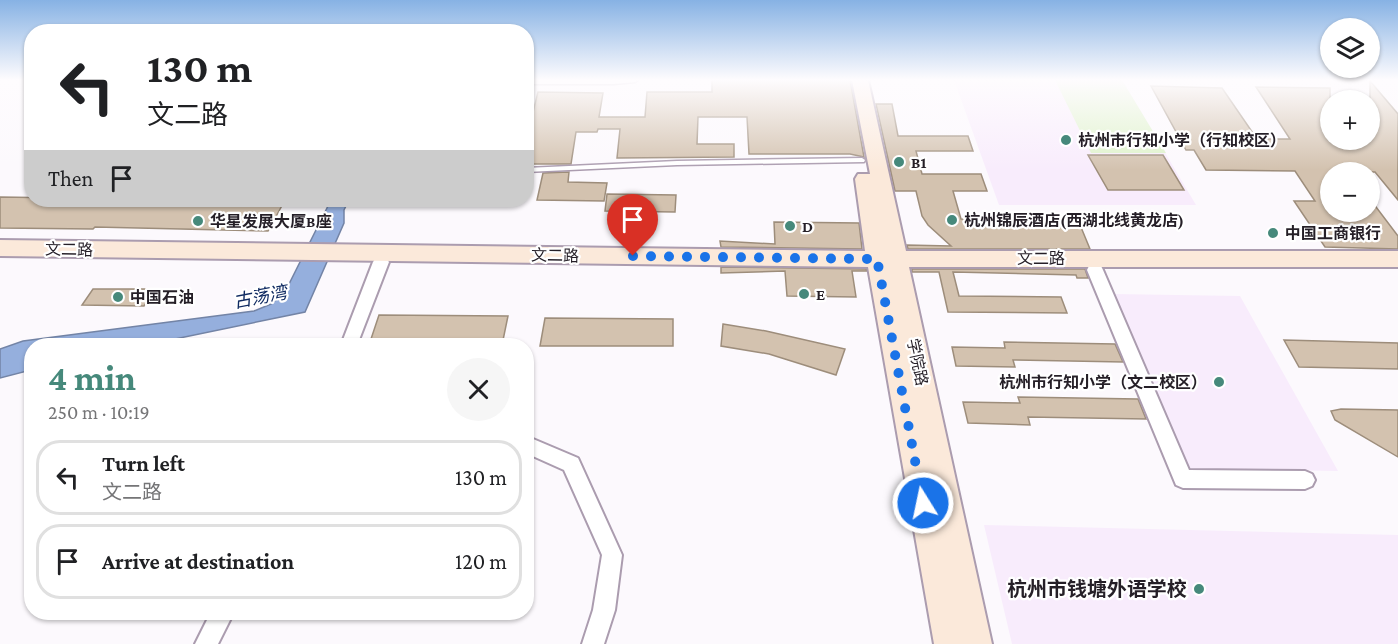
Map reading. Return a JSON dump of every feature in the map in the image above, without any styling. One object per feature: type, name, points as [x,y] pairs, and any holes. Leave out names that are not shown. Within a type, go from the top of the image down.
[{"type":"main road","name":"学院路","points":[[853,110],[862,160],[977,644]]},
{"type":"main road","name":"学院路","points":[[865,110],[949,644]]},
{"type":"main road","name":"文二路","points":[[0,248],[296,257]]},
{"type":"main road","name":"文二路","points":[[335,257],[381,262],[888,264],[1398,259]]},
{"type":"main road","name":"文二路","points":[[0,261],[335,257],[888,264],[1095,270],[1398,272]]},
{"type":"street","points":[[352,338],[381,262]]},
{"type":"street","points":[[1095,270],[1183,479],[1305,480]]},
{"type":"street","points":[[534,448],[571,464],[612,555],[604,610],[593,644]]},
{"type":"street","points":[[206,644],[219,620]]},
{"type":"lane","points":[[534,170],[677,163],[862,160]]},
{"type":"shaded area","name":"杭州市行知小学（行知校区）","points":[[965,110],[1140,110],[1196,205],[999,205]]},
{"type":"shaded area","name":"杭州市行知小学（文二校区）","points":[[1113,294],[1240,296],[1338,471],[1187,469]]},
{"type":"shaded area","name":"杭州市钱塘外语学校","points":[[984,525],[1398,535],[1398,644],[1012,644]]},
{"type":"green space","points":[[1070,110],[1140,110],[1166,153],[1091,153]]},
{"type":"water","points":[[328,207],[346,207],[344,223],[305,312],[180,338],[46,338],[254,311],[271,304],[285,292]]},
{"type":"water","points":[[23,341],[24,372],[0,378],[0,349]]},
{"type":"building","points":[[534,110],[600,110],[599,117],[645,117],[646,110],[855,110],[864,157],[850,154],[749,154],[747,117],[698,117],[697,144],[734,144],[734,157],[617,158],[620,129],[598,129],[597,132],[576,132],[571,164],[534,164]]},
{"type":"building","points":[[877,110],[893,110],[898,136],[968,136],[973,151],[916,151],[922,174],[981,174],[987,191],[953,191],[961,219],[1013,220],[1011,214],[1057,216],[1058,220],[1078,220],[1090,249],[908,249],[907,245],[951,246],[928,225],[922,216],[916,191],[895,191]]},
{"type":"building","points":[[1164,110],[1237,110],[1257,139],[1290,139],[1271,110],[1320,110],[1320,150],[1380,150],[1380,110],[1395,110],[1398,114],[1398,200],[1380,178],[1380,162],[1320,162],[1320,222],[1380,222],[1380,212],[1398,236],[1398,249],[1325,247],[1294,201],[1315,201],[1295,171],[1206,170],[1194,150],[1186,150]]},
{"type":"building","points":[[1088,155],[1163,155],[1184,190],[1108,190]]},
{"type":"building","points":[[569,172],[568,182],[607,183],[604,201],[537,200],[543,173]]},
{"type":"building","points":[[607,194],[676,195],[675,212],[605,211]]},
{"type":"building","points":[[0,197],[24,197],[24,207],[281,207],[268,231],[95,227],[93,229],[0,228]]},
{"type":"building","points":[[774,222],[859,223],[862,249],[721,247],[720,241],[775,244]]},
{"type":"building","points":[[721,267],[866,269],[867,271],[852,271],[856,297],[787,296],[785,271],[721,273]]},
{"type":"building","points":[[912,269],[1085,269],[1088,278],[1077,278],[1076,275],[953,272],[959,296],[1061,297],[1067,313],[948,312],[939,272],[912,272]]},
{"type":"building","name":"中国石油","points":[[93,289],[154,289],[144,306],[82,305]]},
{"type":"building","points":[[379,315],[508,316],[503,338],[371,338]]},
{"type":"building","points":[[545,318],[673,319],[673,346],[540,346]]},
{"type":"building","points":[[723,324],[845,349],[836,375],[769,354],[721,346]]},
{"type":"building","points":[[1284,340],[1398,343],[1398,369],[1299,367]]},
{"type":"building","points":[[1004,342],[1115,344],[1123,362],[1013,360],[1015,367],[956,366],[952,347],[1005,348]]},
{"type":"building","points":[[1018,397],[1138,399],[1146,419],[1028,417],[1030,425],[968,423],[963,402],[1020,403]]},
{"type":"building","points":[[1341,409],[1398,410],[1398,457],[1335,420],[1331,411]]},
{"type":"place","name":"杭州市行知小学（行知校区）","points":[[1066,140]]},
{"type":"place","name":"B1","points":[[899,162]]},
{"type":"place","name":"杭州锦辰酒店(西湖北线黄龙店)","points":[[952,220]]},
{"type":"place","name":"华星发展大厦B座","points":[[198,221]]},
{"type":"place","name":"D","points":[[790,226]]},
{"type":"place","name":"中国工商银行","points":[[1273,233]]},
{"type":"place","name":"E","points":[[804,294]]},
{"type":"place","name":"中国石油","points":[[118,297]]},
{"type":"place","name":"杭州市行知小学（文二校区）","points":[[1219,382]]},
{"type":"place","name":"杭州市钱塘外语学校","points":[[1199,589]]},
{"type":"route","points":[[633,256],[877,259],[881,269],[923,503]]},
{"type":"water label","name":"古荡湾","points":[[260,297]]}]
